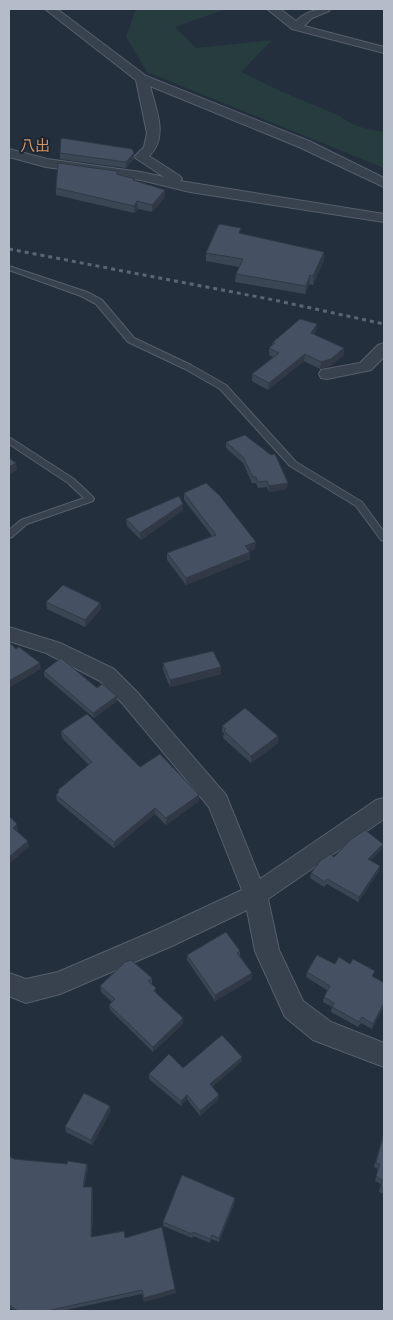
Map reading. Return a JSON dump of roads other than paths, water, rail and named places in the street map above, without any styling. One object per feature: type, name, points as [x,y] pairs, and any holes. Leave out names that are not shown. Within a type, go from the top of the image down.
[{"type":"street","points":[[50,9],[142,79],[304,144],[384,184]]},
{"type":"street","points":[[296,26],[308,16],[325,9]]},
{"type":"street","points":[[273,10],[296,26],[384,50]]},
{"type":"street","points":[[142,79],[151,118],[153,138],[150,148],[141,157],[190,188]]},
{"type":"street","points":[[9,153],[46,163],[142,176],[190,188],[384,218]]},
{"type":"street","points":[[327,374],[365,367],[384,348]]},
{"type":"street","points":[[9,634],[53,648],[107,676],[130,698],[218,802],[255,895],[267,952],[294,1009],[322,1030],[384,1055]]},
{"type":"street","points":[[9,984],[26,991],[60,983],[164,938],[255,895],[384,807]]},
{"type":"lane","points":[[9,268],[92,298],[99,302],[131,340],[188,367],[222,387],[293,464],[359,504],[384,538]]},
{"type":"lane","points":[[9,440],[71,481],[90,499],[24,522],[9,535]]},
{"type":"railway","points":[[9,249],[274,300],[384,324]]},
{"type":"district","name":"八出","points":[[35,145]]}]
